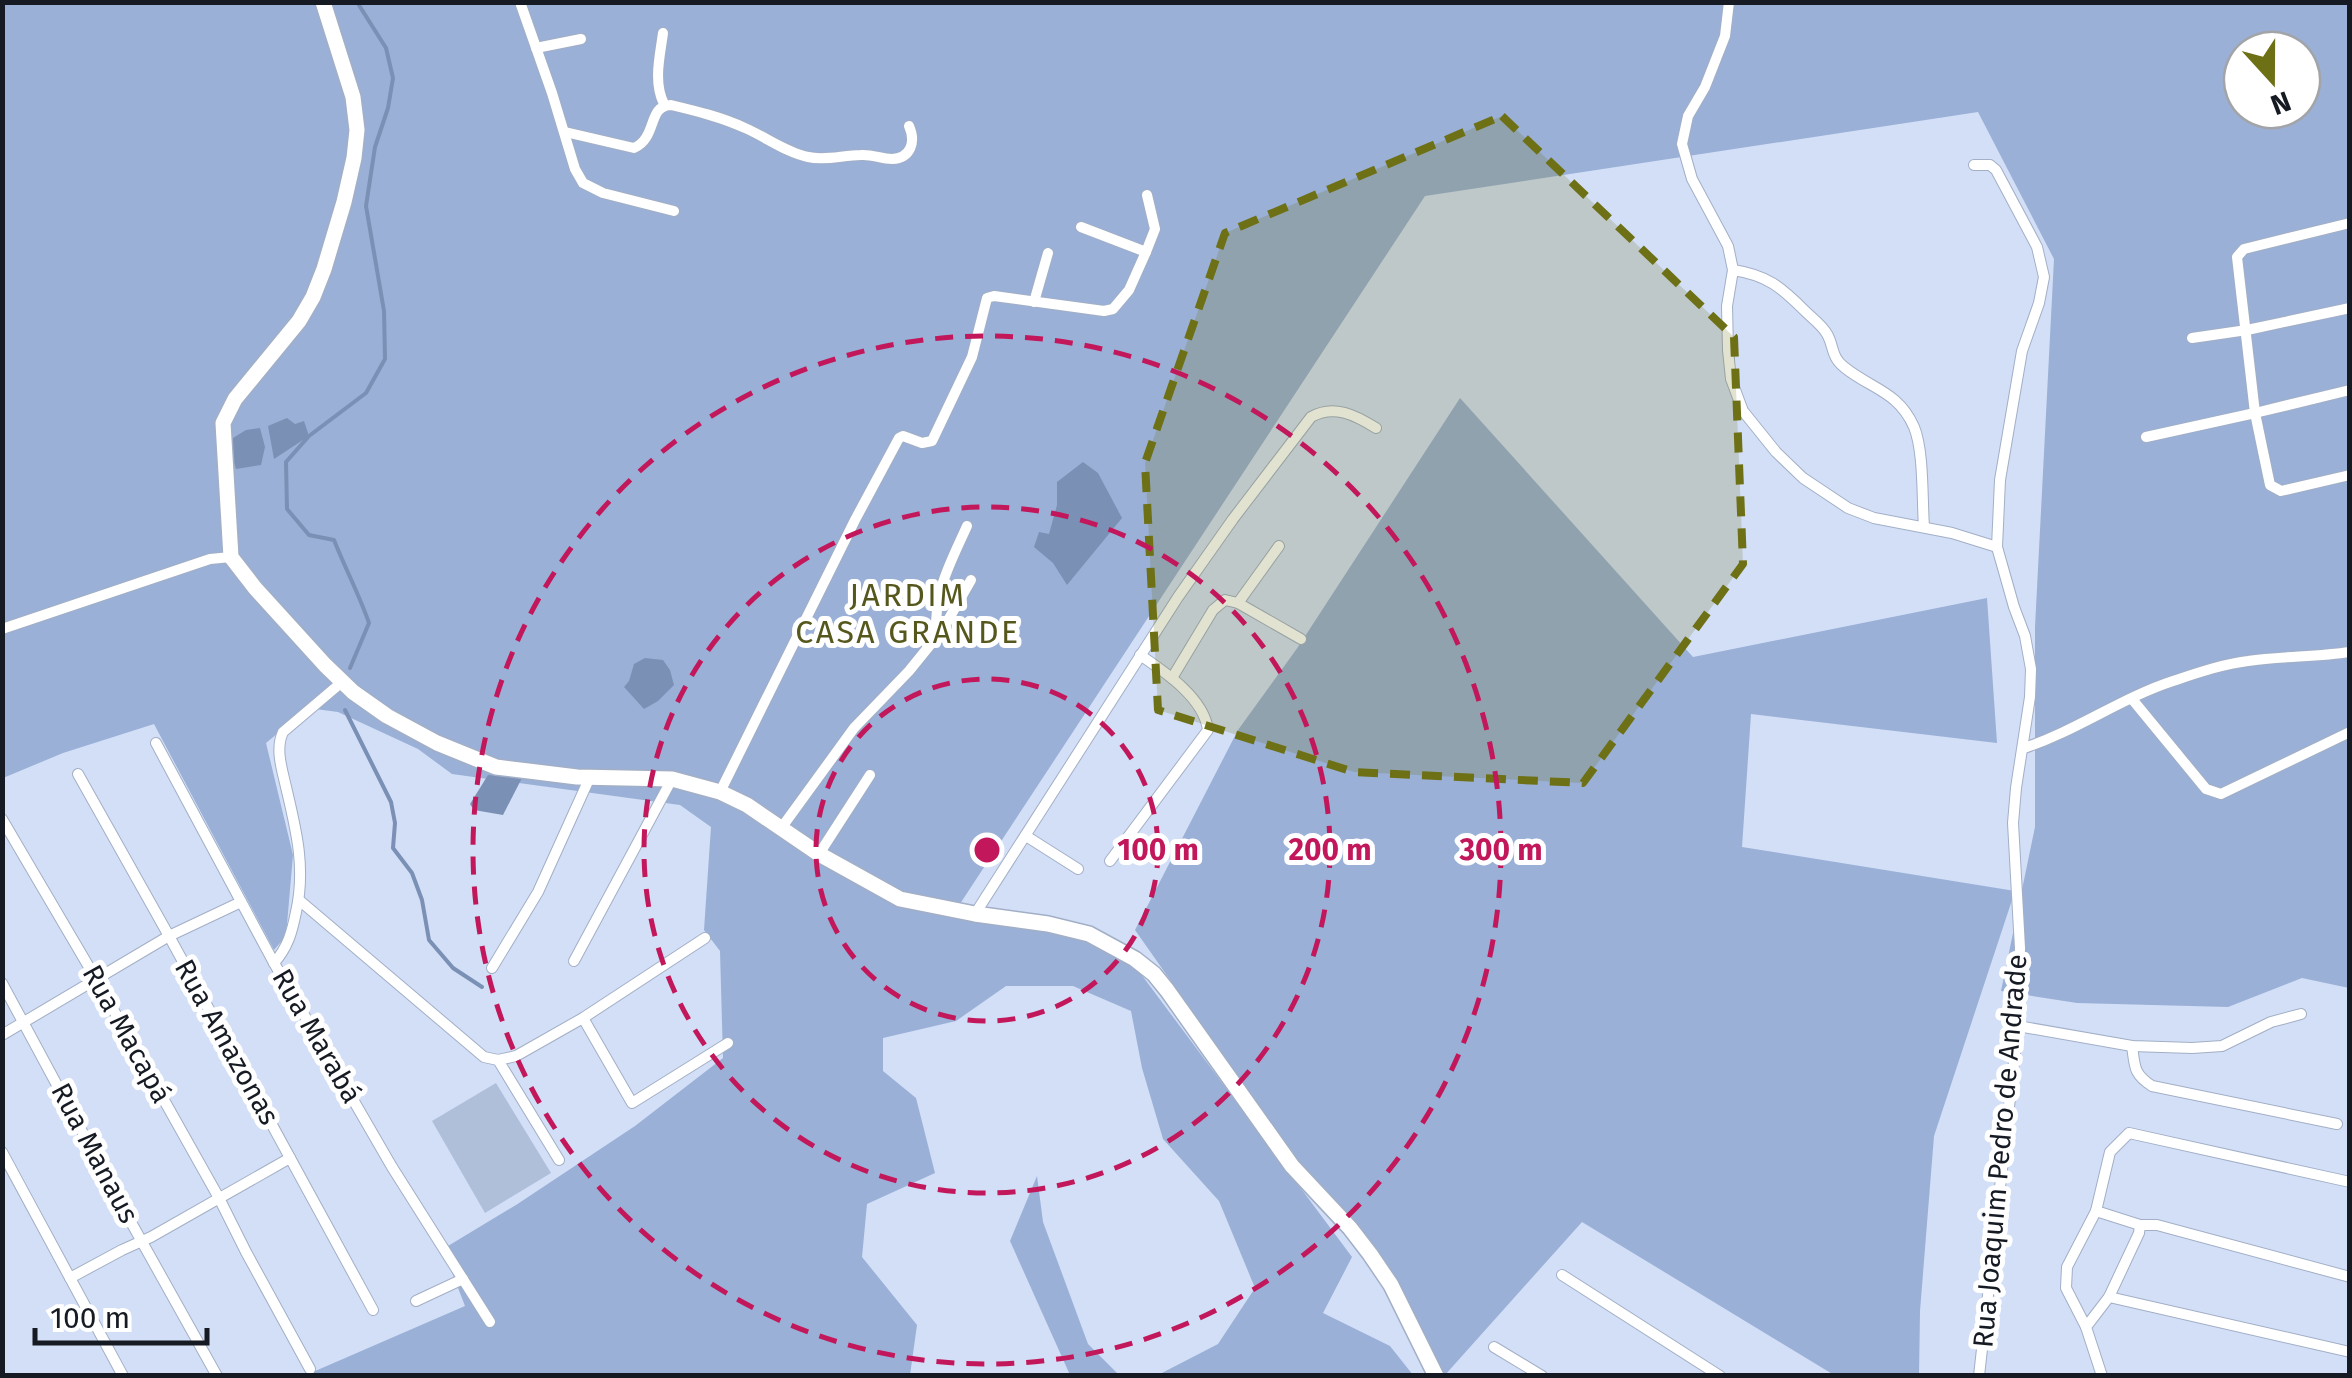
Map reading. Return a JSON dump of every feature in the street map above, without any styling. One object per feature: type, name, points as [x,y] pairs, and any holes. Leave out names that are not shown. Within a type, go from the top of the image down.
[{"type":"main road","points":[[323,2],[353,97],[357,130],[354,158],[318,286],[298,321],[236,399],[223,423],[232,558],[290,628],[342,682],[370,705],[436,743],[496,766],[590,777],[672,779],[720,792],[900,899],[1048,924],[1089,934],[1117,947],[1154,974],[1292,1166],[1370,1254],[1391,1285],[1436,1376]]},
{"type":"street","points":[[520,2],[583,183],[603,193],[674,210]]},
{"type":"street","points":[[1729,2],[1724,36],[1705,87],[1688,116],[1682,144],[1692,178],[1728,246],[1732,270],[1727,306],[1728,350],[1731,379],[1743,412],[1803,478],[1848,508],[1874,518],[1997,547]]},
{"type":"street","points":[[663,33],[657,81],[664,104]]},
{"type":"street","points":[[536,48],[581,40]]},
{"type":"street","points":[[564,132],[634,148],[647,139],[658,108],[671,104],[730,122],[794,153],[822,159],[856,154],[892,159],[908,152],[913,140],[909,126]]},
{"type":"street","name":"Rua Joaquim Pedro de Andrade","points":[[1974,165],[1996,170],[2037,247],[2044,277],[2022,351],[2000,480],[1997,547],[2025,636],[2031,669],[2013,824],[2020,948],[2018,1026],[1979,1376]]},
{"type":"street","points":[[720,792],[854,520],[899,438],[932,441],[972,356],[986,298],[1113,309],[1129,290],[1154,229],[1146,195]]},
{"type":"street","points":[[2350,223],[2244,249],[2237,257],[2254,413],[2270,486],[2281,491],[2350,474]]},
{"type":"street","points":[[1081,227],[1146,252]]},
{"type":"street","points":[[1034,302],[1048,253]]},
{"type":"street","points":[[1732,270],[1750,272],[1782,288],[1827,334],[1832,354],[1844,367],[1890,394],[1908,414],[1916,431],[1924,528]]},
{"type":"street","points":[[2192,338],[2350,308]]},
{"type":"street","points":[[2146,437],[2350,390]]},
{"type":"street","points":[[975,914],[1178,597],[1311,418],[1337,410],[1376,428]]},
{"type":"street","points":[[936,637],[938,595],[967,526]]},
{"type":"street","points":[[1238,603],[1279,546]]},
{"type":"street","points":[[2,629],[210,559],[232,558]]},
{"type":"street","points":[[782,827],[854,728],[936,637],[970,580]]},
{"type":"street","points":[[1172,678],[1213,610],[1225,600],[1238,603],[1301,638]]},
{"type":"street","points":[[2024,748],[2169,682],[2244,662],[2350,652]]},
{"type":"street","points":[[1110,862],[1208,730],[1207,721],[1186,691],[1140,655]]},
{"type":"street","points":[[274,962],[290,942],[302,865],[279,742],[283,732],[342,682]]},
{"type":"street","points":[[2132,699],[2206,789],[2220,794],[2350,732]]},
{"type":"street","name":"Rua Marabá","points":[[156,743],[274,962],[392,1168],[490,1322]]},
{"type":"street","name":"Rua Amazonas","points":[[78,774],[373,1310]]},
{"type":"street","points":[[820,854],[870,776]]},
{"type":"street","points":[[492,968],[538,892],[590,777]]},
{"type":"street","points":[[574,961],[672,779]]},
{"type":"street","name":"Rua Macapá","points":[[2,820],[96,978],[310,1368]]},
{"type":"street","points":[[1026,836],[1078,869]]},
{"type":"street","points":[[299,900],[484,1057],[498,1060],[516,1056],[582,1018],[705,938]]},
{"type":"street","points":[[2,1035],[169,936],[242,902]]},
{"type":"street","name":"Rua Manaus","points":[[2,983],[217,1376]]},
{"type":"street","points":[[2018,1026],[2132,1046],[2222,1046],[2272,1022],[2300,1014]]},
{"type":"street","points":[[582,1018],[632,1104],[728,1043]]},
{"type":"street","points":[[2132,1046],[2136,1073],[2152,1086],[2338,1124]]},
{"type":"street","points":[[498,1060],[558,1160]]},
{"type":"street","points":[[2102,1376],[2086,1327],[2066,1288],[2067,1267],[2096,1211],[2110,1152],[2129,1133],[2350,1182]]},
{"type":"street","points":[[2,1152],[123,1376]]},
{"type":"street","points":[[70,1278],[290,1158]]},
{"type":"street","points":[[2096,1211],[2350,1278]]},
{"type":"street","points":[[2086,1327],[2109,1297],[2140,1225]]},
{"type":"street","points":[[1562,1275],[1720,1376]]},
{"type":"street","points":[[416,1301],[463,1279]]},
{"type":"street","points":[[2109,1297],[2350,1352]]},
{"type":"street","points":[[1494,1347],[1542,1376]]},
{"type":"highlighted area","points":[[1502,116],[1734,337],[1743,564],[1583,783],[1354,772],[1158,710],[1145,463],[1225,233]]},
{"type":"shaded area","points":[[3,3],[2349,3],[2349,988],[2302,978],[2228,1007],[2077,1003],[2001,991],[2035,827],[2035,627],[2054,259],[1978,112],[1425,196],[952,916],[1089,939],[1135,966],[1352,1257],[1323,1313],[1390,1346],[1413,1375],[1158,1375],[1218,1344],[1255,1288],[1219,1201],[1163,1139],[1142,1068],[1131,1011],[1073,986],[1006,986],[956,1021],[883,1038],[883,1071],[916,1098],[935,1173],[867,1204],[862,1257],[917,1325],[910,1375],[306,1375],[465,1306],[443,1249],[635,1126],[723,1058],[720,951],[704,930],[711,827],[680,805],[452,774],[418,749],[338,712],[308,708],[266,743],[293,855],[286,936],[274,950],[154,724],[63,753],[3,778]]},
{"type":"shaded area","points":[[1460,398],[1693,657],[1987,598],[1997,743],[1751,714],[1742,847],[2015,891],[1934,1136],[1920,1311],[1919,1375],[1834,1375],[1582,1222],[1445,1375],[1135,930],[1238,730],[1298,647]]},
{"type":"shaded area","points":[[287,418],[295,424],[304,421],[309,436],[274,459],[268,426]]},
{"type":"shaded area","points":[[260,428],[265,447],[261,465],[236,469],[231,454],[233,438]]},
{"type":"shaded area","points":[[1083,462],[1098,473],[1122,518],[1067,585],[1053,563],[1034,547],[1039,532],[1049,534],[1057,505],[1057,482]]},
{"type":"shaded area","points":[[645,658],[663,660],[674,685],[644,709],[624,687],[634,664]]},
{"type":"shaded area","points":[[488,775],[522,778],[503,815],[474,810],[470,804]]},
{"type":"shaded area","points":[[496,1083],[551,1173],[485,1213],[432,1121]]},
{"type":"shaded area","points":[[1037,1176],[1043,1222],[1088,1344],[1119,1375],[1070,1375],[1010,1241]]},
{"type":"waterway","points":[[350,668],[369,623],[334,540],[309,535],[287,509],[286,462],[309,436],[366,393],[385,359],[384,311],[366,206],[375,147],[393,78],[386,48],[357,2]]},
{"type":"waterway","points":[[345,710],[391,802],[395,823],[393,848],[412,873],[422,900],[429,940],[453,968],[482,987]]},
{"type":"district","name":"JARDIM CASA GRANDE","points":[[908,614]]}]
